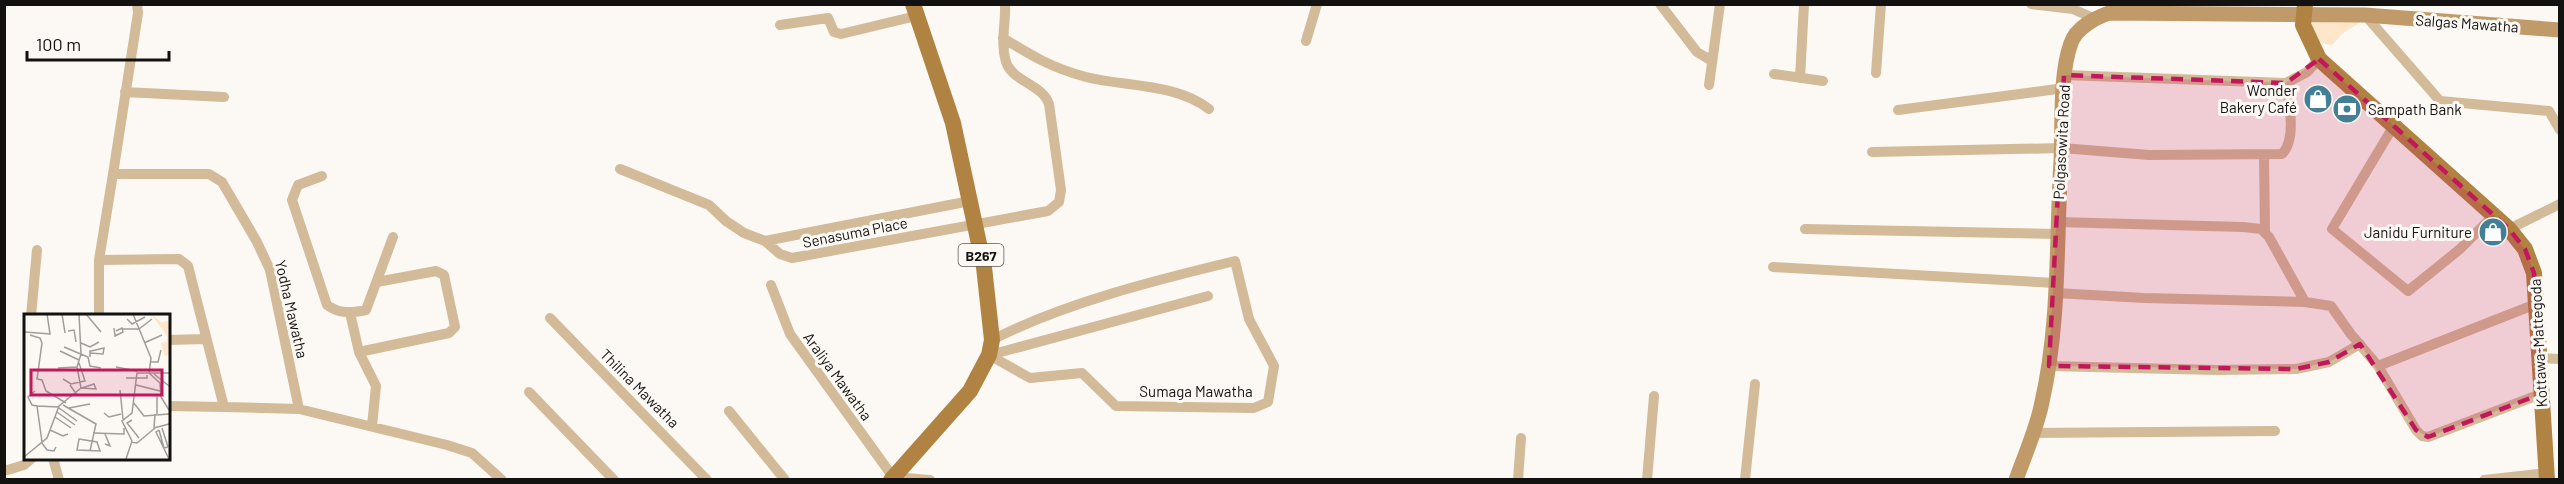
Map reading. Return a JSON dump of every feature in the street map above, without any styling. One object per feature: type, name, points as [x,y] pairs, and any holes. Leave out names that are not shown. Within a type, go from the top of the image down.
[{"type":"main road","name":"B267","points":[[915,10],[953,123],[984,267],[990,350]]},
{"type":"main road","name":"Kottawa-Mattegoda","points":[[2304,10],[2303,25],[2319,59],[2509,229],[2525,249],[2530,260],[2536,304],[2547,476]]},
{"type":"main road","points":[[892,478],[970,391],[990,350]]},
{"type":"street","points":[[99,314],[99,260],[138,13],[137,4]]},
{"type":"street","name":"Senasuma Place","points":[[620,169],[709,204],[726,221],[744,233],[765,241],[785,257],[801,258],[1048,211],[1059,202],[1061,190],[1047,99],[1044,94],[1024,82],[1007,64],[1003,38],[1005,4]]},
{"type":"street","points":[[1306,41],[1317,4]]},
{"type":"street","points":[[1660,4],[1697,51],[1712,61]]},
{"type":"street","points":[[1709,85],[1720,4]]},
{"type":"street","points":[[1800,78],[1804,4]]},
{"type":"street","points":[[1876,74],[1881,4]]},
{"type":"street","points":[[2031,4],[2073,9],[2094,18],[2109,13],[2304,10]]},
{"type":"street","points":[[780,25],[828,18],[834,32],[841,34],[915,10]]},
{"type":"street","name":"Salgas Mawatha","points":[[2304,10],[2559,30]]},
{"type":"street","points":[[2365,15],[2440,101],[2549,111],[2559,130]]},
{"type":"street","name":"Polgasowita Road","points":[[2016,480],[2042,404],[2049,366],[2056,288],[2064,82],[2072,41],[2094,18]]},
{"type":"street","points":[[1003,38],[1043,64],[1086,77],[1196,99],[1209,109]]},
{"type":"street","points":[[1898,110],[2064,82],[2286,83],[2307,72],[2319,59]]},
{"type":"street","points":[[1774,74],[1822,81]]},
{"type":"street","points":[[1872,152],[2062,148],[2149,155],[2264,156],[2282,154],[2288,148],[2290,132],[2286,83]]},
{"type":"street","points":[[125,92],[224,97]]},
{"type":"street","points":[[2393,127],[2332,230],[2408,291],[2460,249],[2493,216]]},
{"type":"street","points":[[2264,156],[2265,233]]},
{"type":"street","name":"Yodha Mawatha","points":[[113,174],[209,174],[222,182],[257,242],[270,270],[299,409]]},
{"type":"street","points":[[322,176],[298,185],[292,200],[327,305],[333,310],[350,313],[366,310],[393,237]]},
{"type":"street","points":[[765,241],[970,201]]},
{"type":"street","points":[[2509,229],[2559,204]]},
{"type":"street","points":[[1806,229],[2243,227],[2261,229],[2305,302]]},
{"type":"street","points":[[31,314],[37,250]]},
{"type":"street","points":[[99,260],[179,259],[188,266],[224,407]]},
{"type":"street","name":"Sumaga Mawatha","points":[[1235,261],[1249,319],[1274,366],[1268,402],[1254,408],[1116,406],[1082,373],[1030,378],[990,350],[1024,323],[1097,299],[1235,261]]},
{"type":"street","points":[[1773,267],[2056,288],[2144,298],[2305,302],[2331,306],[2378,366],[2416,430],[2422,436],[2428,437],[2541,394]]},
{"type":"street","points":[[359,352],[449,333],[455,327],[444,275],[436,271],[377,282]]},
{"type":"street","name":"Araliya Mawatha","points":[[771,285],[789,334],[892,478]]},
{"type":"street","points":[[990,350],[1208,296]]},
{"type":"street","points":[[2378,366],[2536,304]]},
{"type":"street","points":[[350,313],[359,352],[376,386],[372,426]]},
{"type":"street","name":"Thilina Mawatha","points":[[550,318],[707,480]]},
{"type":"street","points":[[170,340],[206,339]]},
{"type":"street","points":[[2049,366],[2216,370],[2296,369],[2329,362],[2360,344]]},
{"type":"street","points":[[2539,358],[2559,359]]},
{"type":"street","points":[[1755,384],[1745,479],[1755,480]]},
{"type":"street","points":[[529,392],[614,480]]},
{"type":"street","points":[[1647,480],[1654,396]]},
{"type":"street","points":[[170,405],[299,409],[472,453],[502,480]]},
{"type":"street","points":[[729,411],[785,480]]},
{"type":"street","points":[[2032,433],[2275,430]]},
{"type":"street","points":[[1518,480],[1521,438]]},
{"type":"street","points":[[4,471],[24,465],[31,460]]},
{"type":"street","points":[[53,460],[59,480]]},
{"type":"street","points":[[2484,480],[2547,476]]},
{"type":"street","points":[[892,478],[930,480]]},
{"type":"highlighted area","points":[[2319,59],[2509,229],[2525,249],[2534,273],[2541,394],[2428,437],[2416,430],[2360,344],[2329,362],[2296,369],[2049,366],[2064,75],[2286,83]]},
{"type":"shaded area","points":[[2316,17],[2364,20],[2342,34],[2332,45],[2327,45],[2314,36],[2307,25]]},
{"type":"place","name":"Wonder Bakery Café","points":[[2318,99]]},
{"type":"place","name":"Sampath Bank","points":[[2347,109]]},
{"type":"place","name":"Janidu Furniture","points":[[2493,232]]}]
